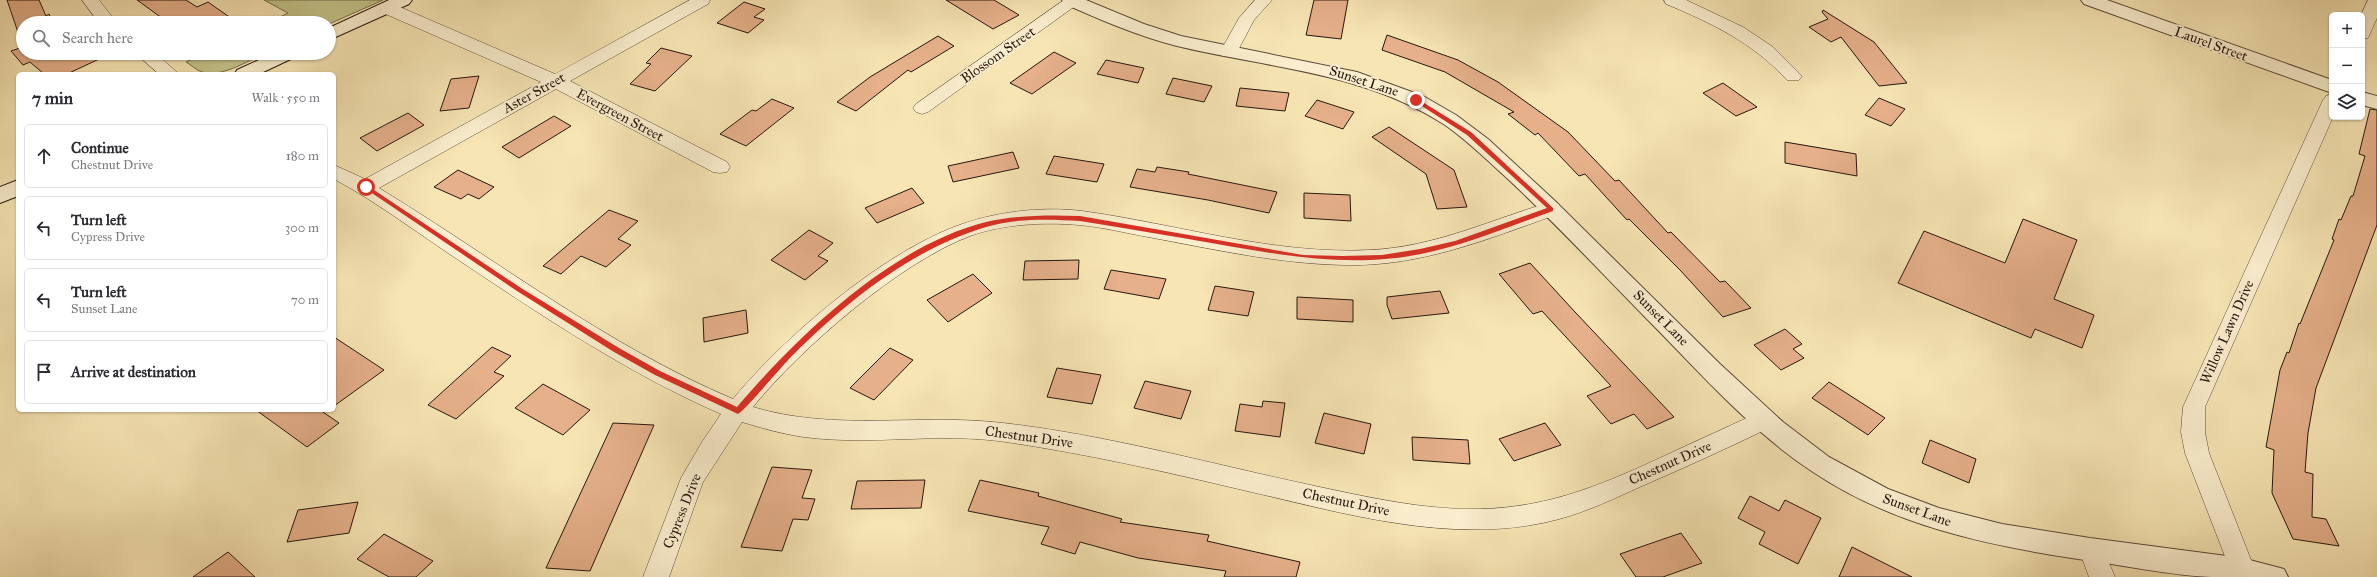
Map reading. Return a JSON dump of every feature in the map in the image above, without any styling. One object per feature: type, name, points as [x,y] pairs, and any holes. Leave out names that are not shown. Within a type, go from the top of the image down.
[{"type":"street","points":[[90,0],[103,16]]},
{"type":"street","points":[[336,31],[403,0]]},
{"type":"street","name":"Aster Street","points":[[366,187],[702,0]]},
{"type":"street","points":[[1228,52],[1247,18],[1264,0]]},
{"type":"street","points":[[1672,0],[1725,23],[1748,36],[1767,50],[1793,76]]},
{"type":"street","name":"Laurel Street","points":[[2090,0],[2329,86]]},
{"type":"street","points":[[2365,27],[2376,0]]},
{"type":"street","name":"Sunset Lane","points":[[1073,1],[1151,33],[1228,52],[1321,67],[1385,86],[1416,100],[1469,134],[1551,209],[1765,420],[1819,463],[1858,486],[1900,506],[1946,523],[1994,534],[2090,550],[2242,570],[2275,577]]},
{"type":"street","name":"Blossom Street","points":[[922,108],[1073,1]]},
{"type":"street","name":"Evergreen Street","points":[[387,8],[555,81],[720,167]]},
{"type":"street","points":[[153,60],[168,72]]},
{"type":"street","points":[[248,72],[274,60]]},
{"type":"street","points":[[2365,99],[2377,103]]},
{"type":"street","name":"Willow Lawn Drive","points":[[2242,570],[2197,453],[2193,432],[2194,407],[2276,220],[2329,106]]},
{"type":"street","name":"Chestnut Drive","points":[[336,172],[366,187],[519,290],[617,350],[658,373],[738,411],[791,425],[838,430],[887,431],[954,428],[1055,439],[1385,511],[1456,520],[1501,519],[1543,513],[1583,502],[1765,420]]},
{"type":"street","points":[[0,196],[16,188]]},
{"type":"street","name":"Cypress Drive","points":[[656,577],[693,479],[711,448],[738,411],[777,366],[808,336],[846,304],[908,258],[938,241],[987,224],[1045,217],[1080,218],[1303,257],[1342,259],[1382,257],[1428,250],[1457,243],[1551,209]]},
{"type":"street","points":[[2090,550],[2102,577]]},
{"type":"green space","points":[[264,0],[383,0],[336,21],[336,16],[282,16],[288,13]]},
{"type":"green space","points":[[190,60],[251,60],[222,72],[202,72],[186,62]]},
{"type":"building","points":[[7,0],[39,0],[46,16],[16,16],[16,26]]},
{"type":"building","points":[[137,0],[186,0],[197,7],[208,2],[228,16],[159,16]]},
{"type":"building","points":[[946,0],[994,0],[1019,15],[993,29]]},
{"type":"building","points":[[1314,0],[1348,0],[1341,39],[1306,35]]},
{"type":"building","points":[[744,2],[765,9],[754,17],[764,20],[748,33],[717,23]]},
{"type":"building","points":[[1823,10],[1874,42],[1907,83],[1879,86],[1841,37],[1831,42],[1809,27],[1828,19],[1822,12]]},
{"type":"building","points":[[1387,35],[1458,60],[1498,82],[1568,132],[1615,181],[1619,180],[1668,233],[1671,232],[1720,282],[1725,281],[1751,308],[1723,317],[1680,270],[1629,219],[1627,220],[1585,174],[1579,176],[1538,133],[1535,135],[1508,114],[1514,112],[1445,72],[1382,50]]},
{"type":"building","points":[[938,36],[954,46],[911,72],[908,70],[856,111],[837,102],[870,77]]},
{"type":"building","points":[[661,48],[692,56],[655,91],[630,84],[651,64],[646,63]]},
{"type":"building","points":[[16,49],[16,57],[11,51]]},
{"type":"building","points":[[1054,52],[1076,63],[1032,94],[1010,83]]},
{"type":"building","points":[[19,60],[97,60],[71,72],[42,72],[30,62],[23,65]]},
{"type":"building","points":[[1106,60],[1144,68],[1138,83],[1097,74]]},
{"type":"building","points":[[479,76],[469,108],[440,111],[451,79]]},
{"type":"building","points":[[1173,78],[1212,86],[1204,102],[1166,94]]},
{"type":"building","points":[[1723,83],[1757,107],[1736,116],[1703,93]]},
{"type":"building","points":[[1240,88],[1289,93],[1285,111],[1236,106]]},
{"type":"building","points":[[1879,98],[1905,109],[1891,126],[1865,115]]},
{"type":"building","points":[[772,99],[794,108],[746,146],[720,134],[752,110],[756,111]]},
{"type":"building","points":[[1317,100],[1354,112],[1343,129],[1305,116]]},
{"type":"building","points":[[2370,109],[2377,110],[2377,225],[2316,388],[2308,433],[2305,472],[2313,474],[2312,517],[2326,519],[2339,546],[2293,539],[2272,493],[2274,450],[2266,447],[2280,370],[2287,352],[2289,353],[2299,323],[2300,324],[2334,240],[2332,239],[2339,219],[2341,220],[2351,196],[2353,196],[2365,156],[2359,154]]},
{"type":"building","points":[[408,113],[424,125],[377,151],[360,138]]},
{"type":"building","points":[[554,116],[571,126],[519,158],[502,147]]},
{"type":"building","points":[[1389,127],[1454,170],[1467,207],[1437,209],[1426,174],[1372,137]]},
{"type":"building","points":[[1785,142],[1856,154],[1857,176],[1785,163]]},
{"type":"building","points":[[1013,152],[1019,168],[953,182],[948,166]]},
{"type":"building","points":[[1054,156],[1104,164],[1097,182],[1046,174]]},
{"type":"building","points":[[1157,167],[1189,172],[1188,174],[1277,192],[1269,213],[1208,200],[1130,187],[1137,169],[1155,172]]},
{"type":"building","points":[[458,170],[494,187],[479,199],[468,194],[461,199],[434,187]]},
{"type":"building","points":[[912,188],[924,203],[877,223],[865,208]]},
{"type":"building","points":[[1304,193],[1350,195],[1351,221],[1304,218]]},
{"type":"building","points":[[609,210],[638,221],[618,239],[631,245],[606,267],[581,256],[561,274],[543,266]]},
{"type":"building","points":[[2023,219],[2077,240],[2054,299],[2094,315],[2082,348],[2035,329],[2031,338],[1898,283],[1924,231],[2005,263]]},
{"type":"building","points":[[809,230],[833,243],[818,256],[828,261],[805,280],[771,260]]},
{"type":"building","points":[[1079,260],[1078,279],[1023,280],[1025,261]]},
{"type":"building","points":[[1530,263],[1674,417],[1647,429],[1634,414],[1611,424],[1587,396],[1611,386],[1542,311],[1533,314],[1499,274]]},
{"type":"building","points":[[1111,270],[1166,279],[1159,299],[1104,289]]},
{"type":"building","points":[[973,274],[992,293],[948,322],[927,300]]},
{"type":"building","points":[[1215,286],[1254,292],[1248,316],[1208,310]]},
{"type":"building","points":[[1440,291],[1449,313],[1392,319],[1387,305],[1387,297]]},
{"type":"building","points":[[1297,297],[1353,300],[1353,322],[1297,319]]},
{"type":"building","points":[[746,310],[748,333],[704,342],[703,318]]},
{"type":"building","points":[[1785,329],[1802,344],[1793,349],[1804,358],[1781,370],[1754,345]]},
{"type":"building","points":[[336,338],[384,370],[336,405]]},
{"type":"building","points":[[492,347],[511,356],[494,372],[504,376],[456,419],[428,405]]},
{"type":"building","points":[[890,348],[913,360],[874,400],[850,388]]},
{"type":"building","points":[[1057,368],[1101,375],[1092,404],[1047,397]]},
{"type":"building","points":[[1145,381],[1191,391],[1181,419],[1134,408]]},
{"type":"building","points":[[1829,382],[1885,418],[1868,435],[1812,398]]},
{"type":"building","points":[[543,384],[590,410],[563,435],[515,408]]},
{"type":"building","points":[[1263,401],[1285,403],[1280,437],[1235,431],[1240,404],[1262,407]]},
{"type":"building","points":[[259,412],[323,412],[339,423],[307,447]]},
{"type":"building","points":[[1324,413],[1371,424],[1364,454],[1315,443]]},
{"type":"building","points":[[613,423],[654,425],[590,571],[546,568]]},
{"type":"building","points":[[1545,423],[1561,445],[1514,461],[1499,439]]},
{"type":"building","points":[[1412,437],[1468,440],[1470,464],[1413,460]]},
{"type":"building","points":[[1930,440],[1976,459],[1969,483],[1922,463]]},
{"type":"building","points":[[772,467],[812,470],[802,498],[815,499],[808,520],[793,519],[782,551],[741,547]]},
{"type":"building","points":[[925,480],[921,508],[851,509],[857,481]]},
{"type":"building","points":[[980,480],[1039,493],[1038,496],[1122,519],[1120,522],[1209,535],[1207,541],[1300,562],[1296,577],[1224,577],[1226,571],[1138,558],[1080,542],[1075,554],[1041,544],[1049,527],[968,511]]},
{"type":"building","points":[[1750,496],[1779,511],[1785,500],[1821,518],[1798,564],[1759,544],[1765,532],[1738,518]]},
{"type":"building","points":[[358,502],[349,533],[287,542],[298,510]]},
{"type":"building","points":[[1681,533],[1702,563],[1663,577],[1636,577],[1620,554]]},
{"type":"building","points":[[384,534],[433,561],[416,577],[389,577],[357,559]]},
{"type":"building","points":[[1852,547],[1912,577],[1839,577]]},
{"type":"building","points":[[228,552],[255,577],[193,577]]},
{"type":"route","points":[[366,187],[519,290],[617,350],[658,373],[738,411],[771,371],[808,336],[846,304],[908,258],[938,241],[987,224],[1016,219],[1045,217],[1080,218],[1303,257],[1342,259],[1382,257],[1420,252],[1457,243],[1551,209],[1469,134],[1450,119],[1416,100]]}]
